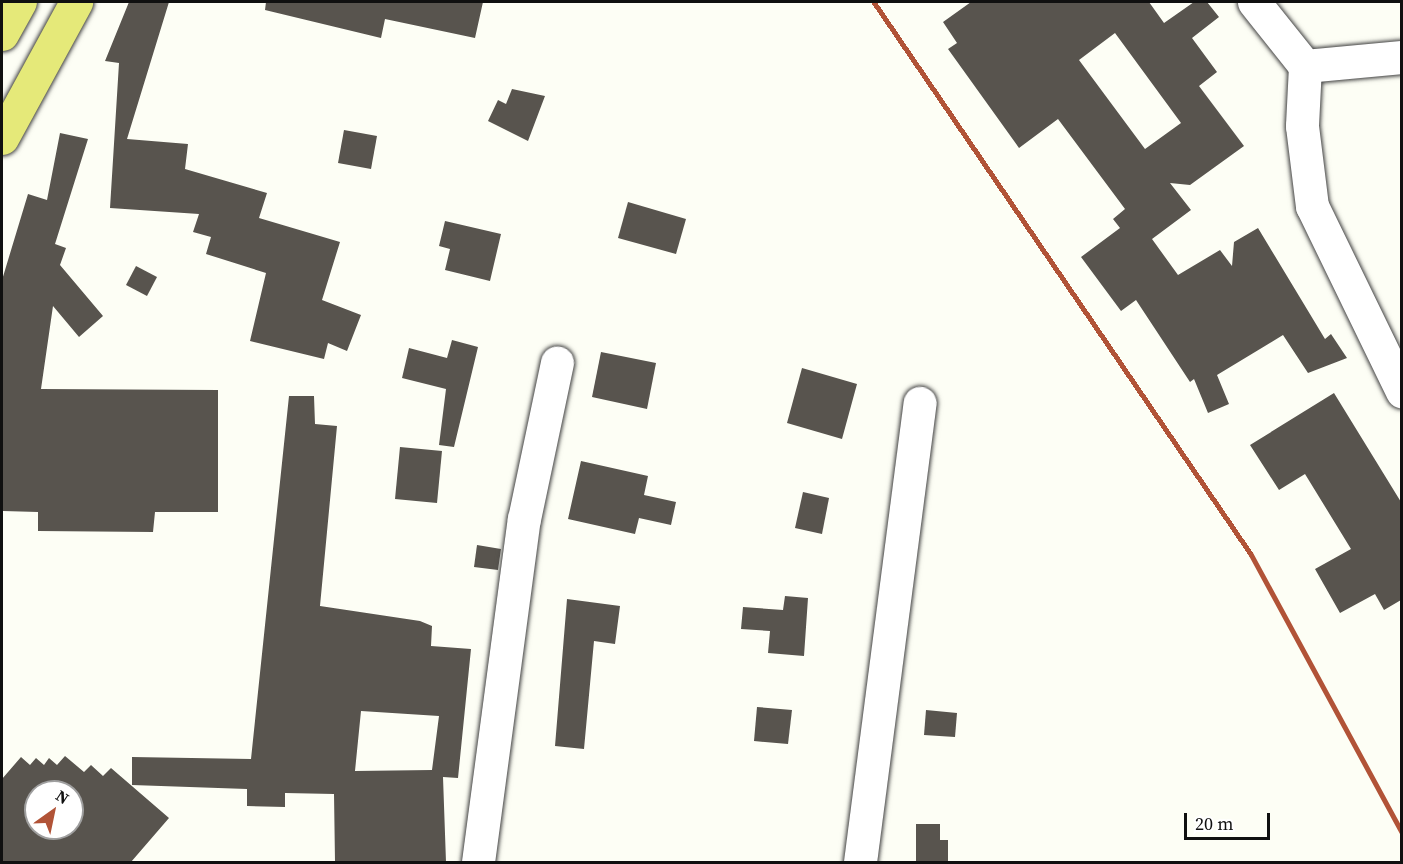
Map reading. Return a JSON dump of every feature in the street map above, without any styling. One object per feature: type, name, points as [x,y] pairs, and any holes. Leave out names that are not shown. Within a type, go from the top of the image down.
[{"type":"main road","points":[[2,34],[20,2]]},
{"type":"main road","points":[[2,138],[76,2]]},
{"type":"street","points":[[1254,2],[1305,66],[1302,126],[1312,206],[1401,391]]},
{"type":"street","points":[[1305,66],[1401,57]]},
{"type":"street","points":[[478,862],[524,519],[557,362]]},
{"type":"street","points":[[860,862],[920,403]]},
{"type":"building","points":[[129,2],[169,2],[127,139],[188,144],[185,169],[267,193],[259,218],[340,242],[322,300],[361,315],[347,351],[328,343],[324,359],[250,341],[266,273],[206,254],[211,237],[193,232],[199,214],[110,208],[119,63],[105,61]]},
{"type":"building","points":[[266,2],[483,2],[475,38],[385,19],[381,38],[265,10]]},
{"type":"building","points":[[971,2],[1149,2],[1164,23],[1194,2],[1207,2],[1219,17],[1192,38],[1217,72],[1199,86],[1244,146],[1190,185],[1170,183],[1191,210],[1152,239],[1178,275],[1220,250],[1232,266],[1234,242],[1258,228],[1325,339],[1331,334],[1347,358],[1308,373],[1283,335],[1217,375],[1229,404],[1208,413],[1194,379],[1190,382],[1136,300],[1121,311],[1081,257],[1120,228],[1113,219],[1125,209],[1058,119],[1019,148],[948,49],[957,43],[943,22]],"holes":[[[1115,33],[1181,123],[1145,149],[1079,60]]]},
{"type":"building","points":[[512,89],[545,96],[528,141],[488,121],[498,100],[506,104]]},
{"type":"building","points":[[344,130],[377,136],[371,169],[338,163]]},
{"type":"building","points":[[60,133],[88,139],[55,244],[66,248],[60,265],[103,316],[79,337],[53,306],[41,389],[218,390],[218,512],[155,512],[153,532],[38,531],[38,512],[3,511],[2,280],[28,194],[47,200]]},
{"type":"building","points":[[628,202],[686,219],[676,254],[618,238]]},
{"type":"building","points":[[445,221],[501,234],[490,281],[445,270],[450,249],[439,246]]},
{"type":"building","points":[[136,266],[157,277],[147,296],[126,285]]},
{"type":"building","points":[[452,340],[478,347],[454,447],[439,445],[446,389],[402,378],[409,348],[447,358]]},
{"type":"building","points":[[601,352],[656,363],[647,409],[592,397]]},
{"type":"building","points":[[802,368],[857,384],[842,439],[787,423]]},
{"type":"building","points":[[1334,393],[1401,502],[1401,600],[1384,610],[1375,594],[1340,613],[1315,569],[1351,549],[1305,474],[1279,490],[1250,445]]},
{"type":"building","points":[[289,396],[314,396],[315,424],[337,426],[320,606],[420,621],[432,626],[431,646],[471,649],[458,778],[443,777],[446,862],[335,862],[334,794],[285,793],[285,807],[247,806],[247,789],[132,785],[132,757],[251,759]],"holes":[[[361,711],[439,716],[432,770],[355,771]]]},
{"type":"building","points":[[400,447],[442,451],[437,503],[395,499]]},
{"type":"building","points":[[581,461],[648,476],[644,495],[676,502],[671,525],[639,518],[635,534],[568,519]]},
{"type":"building","points":[[803,492],[829,498],[822,534],[795,528]]},
{"type":"building","points":[[477,545],[501,549],[498,570],[474,567]]},
{"type":"building","points":[[785,596],[808,598],[804,656],[768,653],[770,631],[741,629],[743,607],[783,610]]},
{"type":"building","points":[[567,599],[620,606],[615,644],[594,641],[584,749],[555,746]]},
{"type":"building","points":[[757,707],[792,710],[788,744],[754,741]]},
{"type":"building","points":[[926,710],[957,713],[955,737],[924,735]]},
{"type":"building","points":[[65,756],[84,772],[91,765],[103,776],[111,768],[169,818],[131,862],[2,862],[2,779],[21,757],[30,765],[36,758],[44,765],[49,758],[57,765]]},
{"type":"building","points":[[916,824],[940,824],[940,840],[948,840],[948,862],[916,862]]},
{"type":"railway","points":[[874,2],[1251,554],[1402,832]]}]
